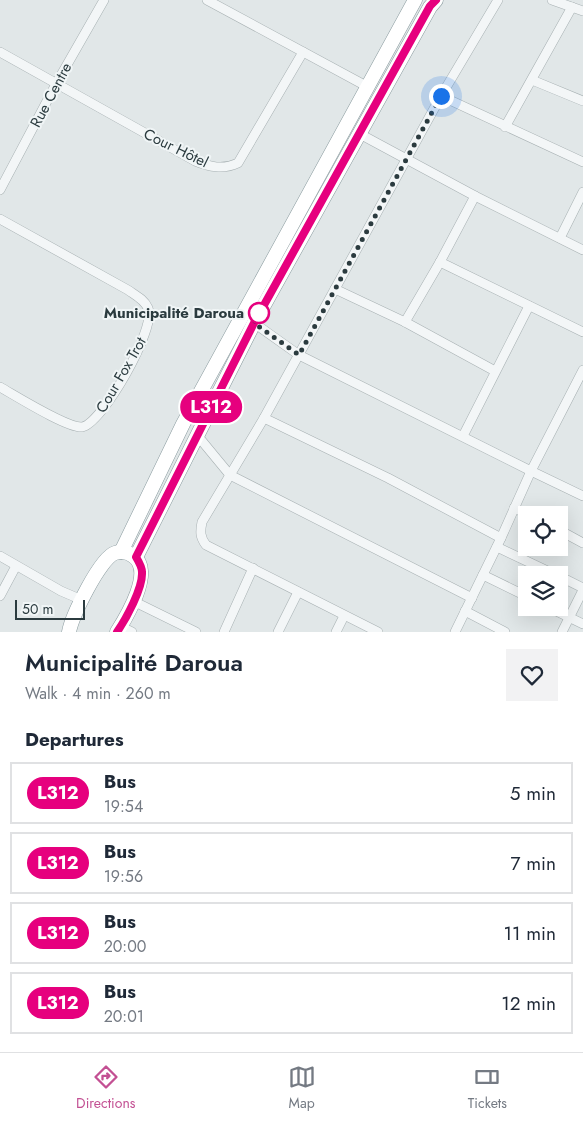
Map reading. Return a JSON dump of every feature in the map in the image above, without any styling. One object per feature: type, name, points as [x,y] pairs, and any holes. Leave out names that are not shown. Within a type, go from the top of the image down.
[{"type":"highway","points":[[121,552],[183,424],[415,0]]},
{"type":"highway","points":[[136,557],[254,323],[358,132],[430,6],[436,0]]},
{"type":"highway","points":[[69,632],[73,617],[101,566],[108,557],[114,553],[121,552],[130,553],[136,557],[142,574],[142,581],[123,630]]},
{"type":"street","name":"Rue Centre","points":[[0,190],[56,84],[104,0]]},
{"type":"street","points":[[207,0],[368,87]]},
{"type":"street","points":[[378,632],[206,545],[200,533],[202,522],[264,418],[441,96],[498,0]]},
{"type":"street","points":[[552,0],[583,12]]},
{"type":"street","points":[[505,127],[572,7]]},
{"type":"street","name":"Cour Hôtel","points":[[0,52],[194,161],[208,166],[228,167],[238,162],[303,52]]},
{"type":"street","points":[[532,80],[583,101]]},
{"type":"street","points":[[441,96],[583,162]]},
{"type":"street","points":[[358,132],[406,160],[583,250]]},
{"type":"street","points":[[560,238],[583,192]]},
{"type":"street","points":[[404,322],[440,262],[475,196]]},
{"type":"street","name":"Cour Fox Trot","points":[[0,219],[128,290],[143,301],[149,309],[147,330],[137,353],[95,419],[88,425],[81,427],[72,426],[0,387]]},
{"type":"street","points":[[440,262],[583,332]]},
{"type":"street","points":[[335,289],[404,322],[495,371]]},
{"type":"street","points":[[463,436],[529,306]]},
{"type":"street","points":[[254,323],[299,355],[463,436],[531,472],[583,496]]},
{"type":"street","points":[[455,632],[531,472],[582,374]]},
{"type":"street","points":[[264,418],[388,478],[540,566]]},
{"type":"street","points":[[198,435],[230,475],[472,598]]},
{"type":"street","points":[[514,508],[518,510]]},
{"type":"street","points":[[568,535],[583,543]]},
{"type":"street","points":[[0,556],[61,591],[82,600]]},
{"type":"street","points":[[0,596],[16,566]]},
{"type":"street","points":[[224,632],[253,568]]},
{"type":"street","points":[[483,575],[518,592]]},
{"type":"street","points":[[562,632],[583,589],[568,582]]},
{"type":"street","points":[[278,632],[298,592]]},
{"type":"street","points":[[133,601],[196,632]]},
{"type":"street","points":[[465,611],[504,632]]},
{"type":"street","points":[[336,632],[344,616]]},
{"type":"street","points":[[569,617],[583,624]]},
{"type":"bus line","name":"L312","points":[[117,632],[142,581],[141,567],[136,557],[254,323],[430,6],[436,0]]},
{"type":"place","name":"Municipalité Daroua","points":[[259,313]]},
{"type":"route","points":[[259,313],[254,323],[299,355],[441,96]]}]
